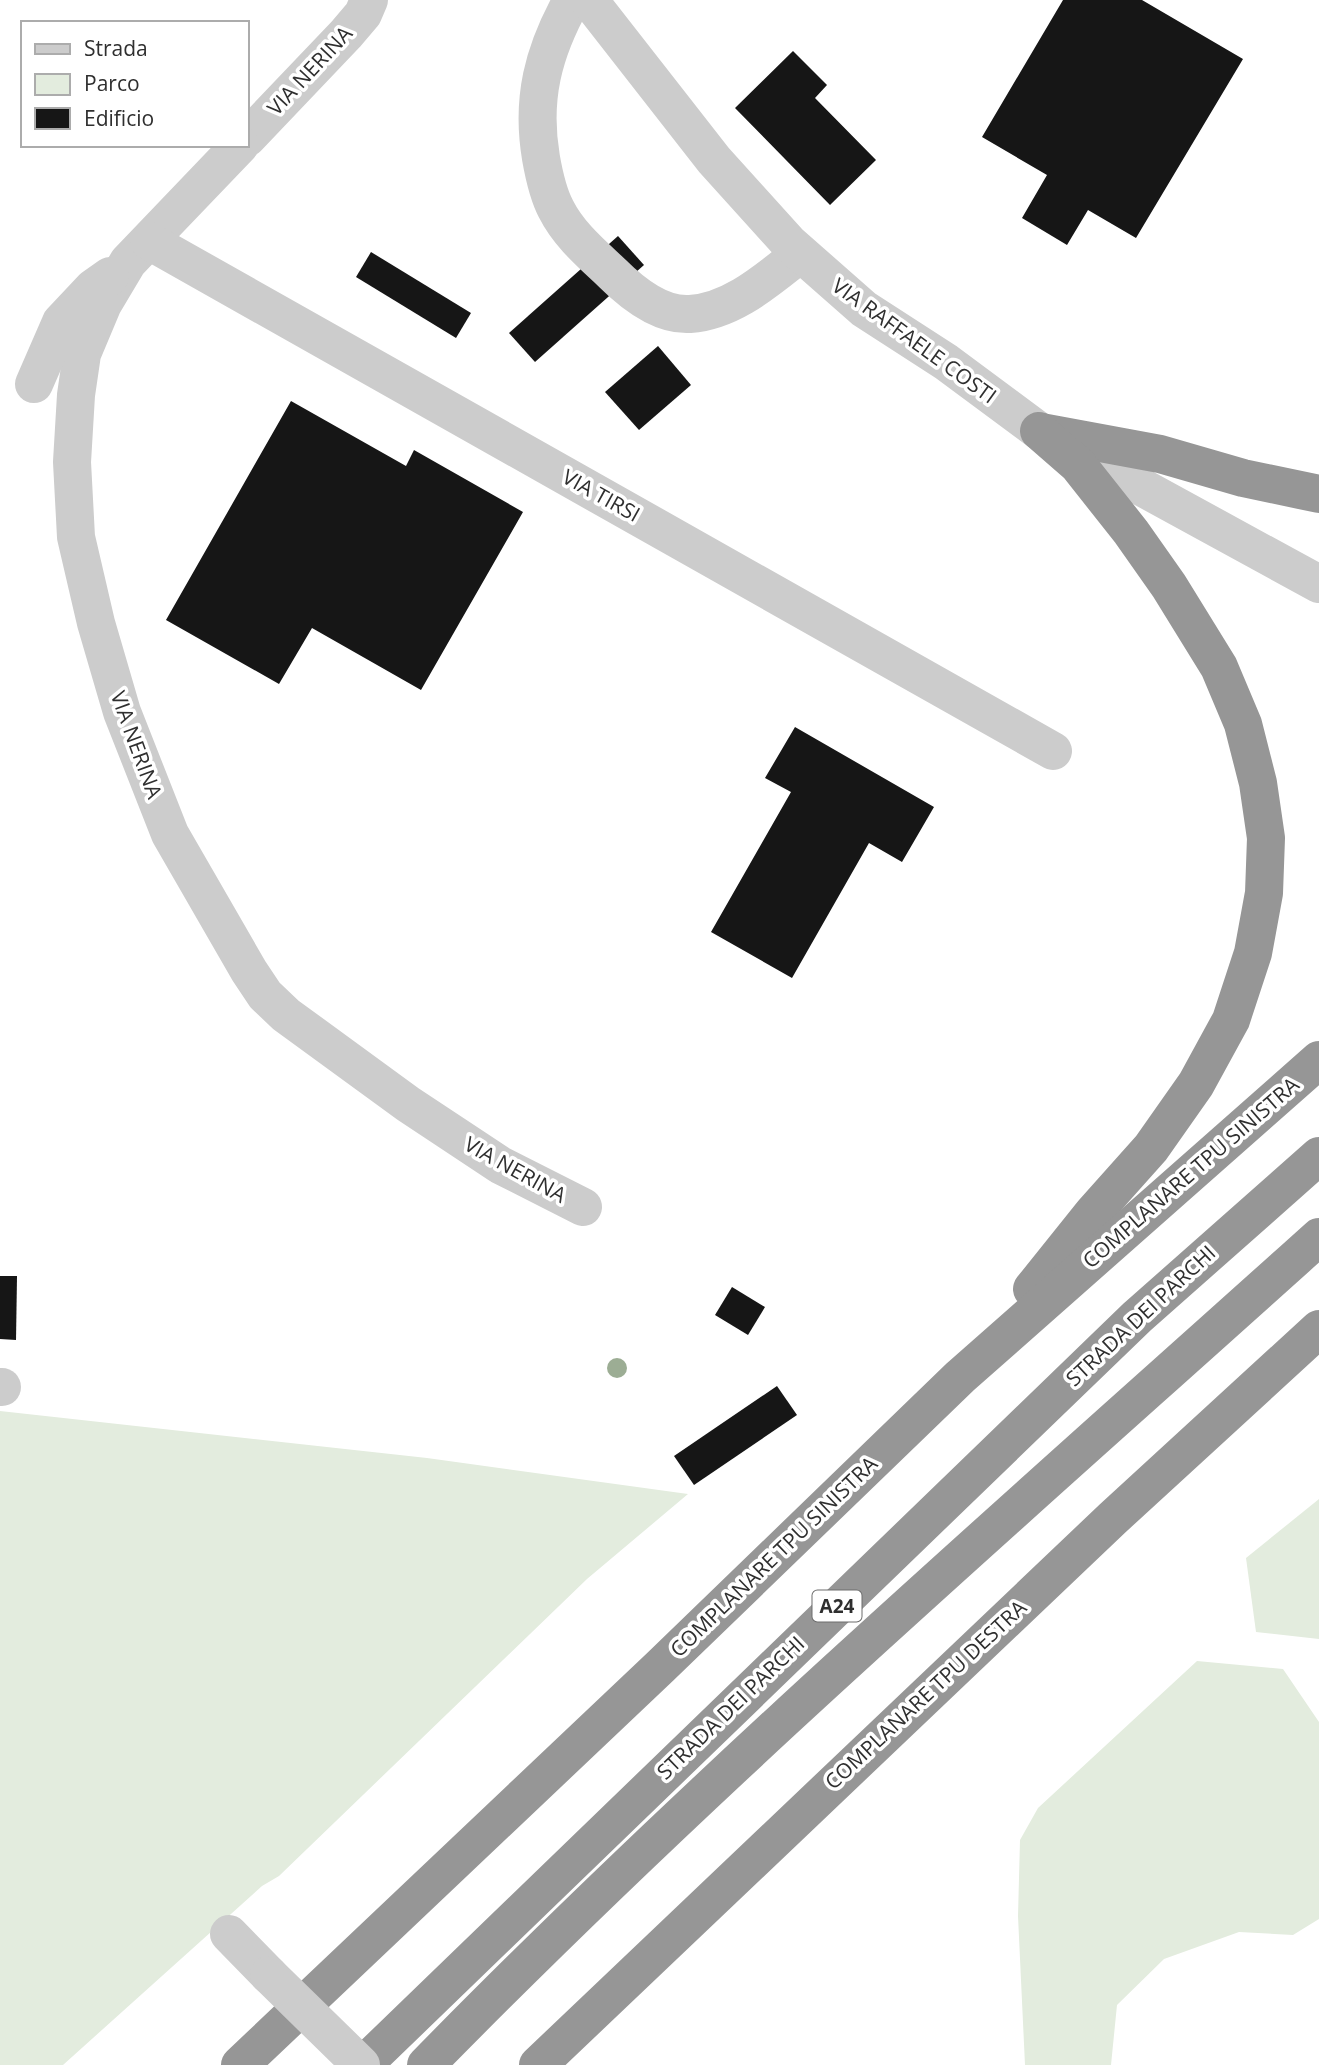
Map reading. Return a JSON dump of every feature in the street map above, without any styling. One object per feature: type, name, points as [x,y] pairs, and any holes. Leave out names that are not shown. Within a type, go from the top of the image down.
[{"type":"highway","points":[[1039,432],[1160,454],[1243,478],[1319,494]]},
{"type":"highway","points":[[960,1377],[1093,1213],[1151,1147],[1196,1084],[1231,1020],[1253,953],[1265,893],[1266,838],[1258,783],[1243,724],[1219,667],[1131,531],[1078,465],[1039,432]]},
{"type":"highway","name":"COMPLANARE TPU SINISTRA","points":[[240,2065],[641,1685],[960,1377],[1319,1060]]},
{"type":"highway","name":"STRADA DEI PARCHI","points":[[362,2065],[1137,1317],[1319,1156]]},
{"type":"highway","name":"A24","points":[[426,2065],[500,1990],[774,1730],[1319,1237]]},
{"type":"highway","name":"COMPLANARE TPU DESTRA","points":[[538,2065],[1113,1518],[1312,1337]]},
{"type":"street","name":"VIA NERINA","points":[[248,137],[338,43],[363,14],[369,0]]},
{"type":"street","points":[[572,0],[558,26],[545,63],[537,100],[537,131],[544,172],[556,210],[578,240],[625,286],[664,312],[688,314],[711,311],[734,300],[756,288],[800,254]]},
{"type":"street","name":"VIA RAFFAELE COSTI","points":[[589,0],[714,160],[800,254],[864,309],[946,362],[1039,432],[1319,584]]},
{"type":"street","name":"VIA NERINA","points":[[238,147],[138,251],[103,304],[82,354],[76,395],[72,462],[76,537],[96,623],[122,712],[170,834],[265,995],[286,1016],[408,1104],[500,1165],[583,1207]]},
{"type":"street","points":[[34,384],[61,322],[93,288],[138,251]]},
{"type":"street","name":"VIA TIRSI","points":[[138,251],[1053,751]]},
{"type":"street","points":[[229,1934],[362,2065]]},
{"type":"green space","points":[[0,1411],[427,1458],[688,1494],[587,1579],[279,1876],[262,1886],[63,2065],[0,2065]]},
{"type":"green space","points":[[1319,1499],[1319,1639],[1256,1632],[1246,1558]]},
{"type":"green space","points":[[1197,1661],[1283,1669],[1319,1722],[1319,1919],[1293,1935],[1239,1932],[1164,1959],[1117,2005],[1111,2065],[1025,2065],[1018,1916],[1020,1840],[1038,1808]]},
{"type":"building","points":[[1063,0],[1142,0],[1243,59],[1136,238],[1088,210],[1067,245],[1022,218],[1047,175],[982,137]]},
{"type":"building","points":[[793,51],[827,85],[815,98],[876,160],[830,205],[735,108]]},
{"type":"building","points":[[618,236],[644,265],[535,362],[509,333]]},
{"type":"building","points":[[371,252],[471,313],[456,338],[356,277]]},
{"type":"building","points":[[658,346],[691,385],[639,430],[605,392]]},
{"type":"building","points":[[291,401],[406,466],[414,450],[523,512],[421,690],[312,628],[279,684],[166,620]]},
{"type":"building","points":[[795,727],[934,807],[902,862],[869,843],[792,978],[711,932],[791,792],[765,778]]},
{"type":"building","points":[[0,1276],[17,1276],[16,1340],[0,1339]]},
{"type":"building","points":[[732,1287],[765,1307],[748,1335],[715,1315]]},
{"type":"building","points":[[777,1386],[797,1415],[694,1485],[674,1456]]}]
